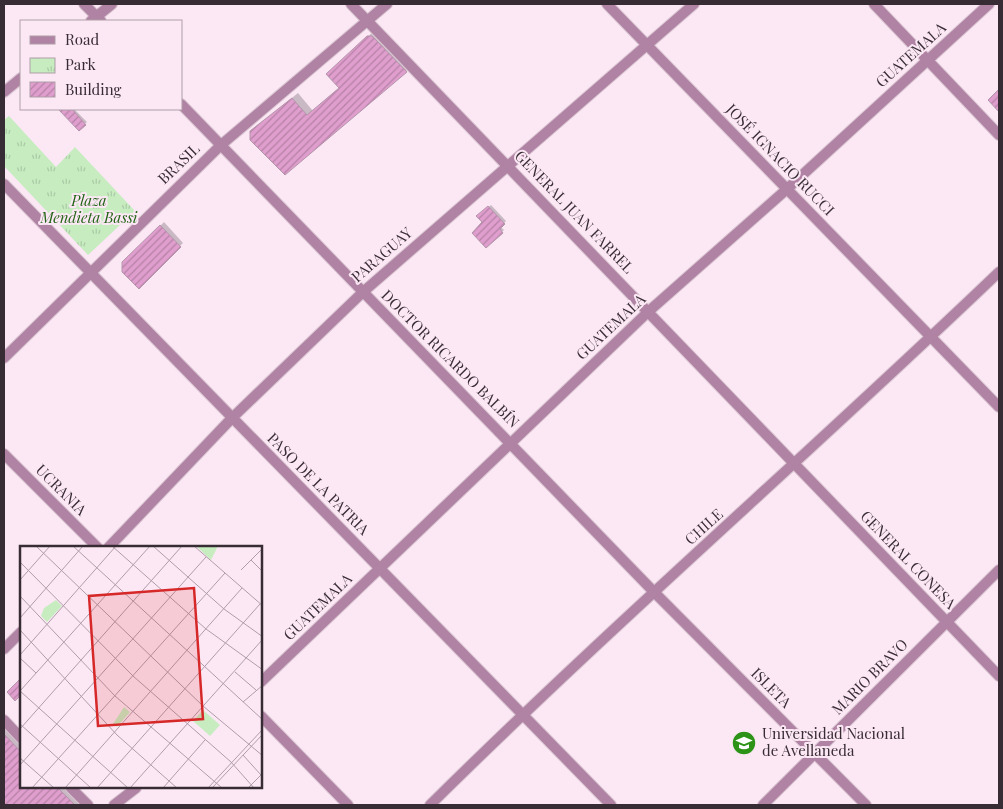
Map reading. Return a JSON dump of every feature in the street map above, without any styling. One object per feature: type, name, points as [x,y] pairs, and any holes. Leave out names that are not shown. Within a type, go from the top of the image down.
[{"type":"street","points":[[84,4],[96,20],[112,4]]},
{"type":"street","name":"GENERAL JUAN FARREL","points":[[351,4],[509,165],[795,464]]},
{"type":"street","name":"BRASIL","points":[[4,358],[89,272],[220,145],[387,4]]},
{"type":"street","name":"JOSÉ IGNACIO RUCCI","points":[[607,4],[999,407]]},
{"type":"street","name":"PARAGUAY","points":[[110,546],[232,418],[363,292],[694,4]]},
{"type":"street","points":[[874,4],[999,134]]},
{"type":"street","name":"GUATEMALA","points":[[262,681],[649,311],[787,189],[989,4]]},
{"type":"street","points":[[4,92],[20,79]]},
{"type":"street","name":"DOCTOR RICARDO BALBÍN","points":[[182,105],[654,592]]},
{"type":"street","name":"PASO DE LA PATRIA","points":[[4,184],[611,805]]},
{"type":"street","name":"CHILE","points":[[430,805],[521,715],[795,464],[999,272]]},
{"type":"street","name":"UCRANIA","points":[[4,454],[96,546]]},
{"type":"street","name":"GENERAL CONESA","points":[[795,464],[999,676]]},
{"type":"street","name":"MARIO BRAVO","points":[[763,805],[999,570]]},
{"type":"street","name":"ISLETA","points":[[654,592],[866,805]]},
{"type":"street","points":[[4,649],[20,633]]},
{"type":"street","points":[[262,717],[348,805]]},
{"type":"street","points":[[4,720],[20,737]]},
{"type":"street","points":[[72,789],[88,805]]},
{"type":"street","points":[[114,805],[135,789]]},
{"type":"green space","name":"Plaza Mendieta Bassi","points":[[9,116],[56,167],[75,147],[135,211],[88,255],[4,166],[4,120]]},
{"type":"building","points":[[367,36],[372,36],[407,72],[285,175],[250,140],[250,131],[292,98],[307,115],[339,88],[326,74]]},
{"type":"building","points":[[999,89],[999,112],[988,100]]},
{"type":"building","points":[[59,110],[73,110],[86,125],[79,131]]},
{"type":"building","points":[[488,206],[505,224],[500,229],[503,233],[486,248],[472,233],[482,222],[476,216]]},
{"type":"building","points":[[160,225],[181,247],[139,289],[122,272],[122,262]]},
{"type":"building","points":[[20,679],[20,696],[15,701],[7,692]]},
{"type":"building","points":[[4,734],[20,751],[20,789],[59,789],[75,805],[4,805]]},
{"type":"place","name":"Universidad Nacional de Avellaneda","points":[[744,743]]}]
